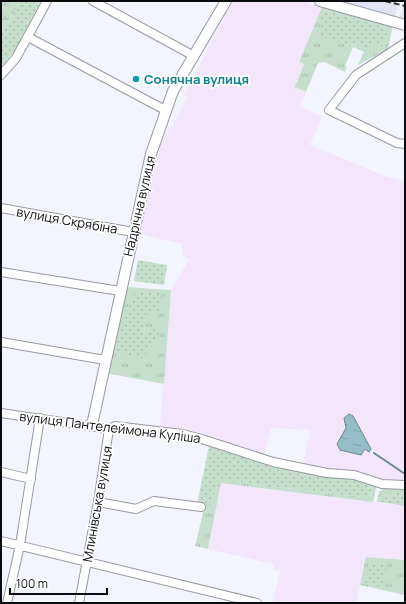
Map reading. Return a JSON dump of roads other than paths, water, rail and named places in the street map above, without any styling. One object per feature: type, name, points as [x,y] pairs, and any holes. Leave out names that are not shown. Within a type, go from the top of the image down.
[{"type":"street","points":[[1,75],[16,58],[47,1]]},
{"type":"street","points":[[93,1],[194,56]]},
{"type":"street","name":"Надрічна вулиця","points":[[92,425],[148,166],[165,110],[173,91],[226,1]]},
{"type":"street","points":[[320,1],[405,25]]},
{"type":"street","points":[[28,37],[165,110]]},
{"type":"street","points":[[405,43],[356,75],[329,110],[397,143],[405,144]]},
{"type":"street","name":"вулиця Скрябіна","points":[[1,208],[133,232]]},
{"type":"street","points":[[1,272],[120,291]]},
{"type":"street","points":[[1,342],[105,360]]},
{"type":"street","name":"вулиця Пантелеймона Куліша","points":[[1,413],[92,425],[110,429],[115,426],[182,434],[273,462],[327,473],[354,476],[382,484],[405,485]]},
{"type":"street","points":[[7,603],[20,545],[40,418]]},
{"type":"street","name":"Млинівська вулиця","points":[[79,603],[110,429]]},
{"type":"street","points":[[1,472],[31,479]]},
{"type":"street","points":[[98,502],[136,509],[154,501],[201,507]]},
{"type":"street","points":[[1,540],[257,603]]},
{"type":"water","points":[[349,414],[353,416],[371,449],[369,452],[365,449],[361,455],[340,450],[337,444],[346,428],[344,418]]},
{"type":"waterway","points":[[374,453],[405,474]]},
{"type":"railway","points":[[385,1],[405,6]]},
{"type":"place","name":"Сонячна вулиця","points":[[136,79]]}]
